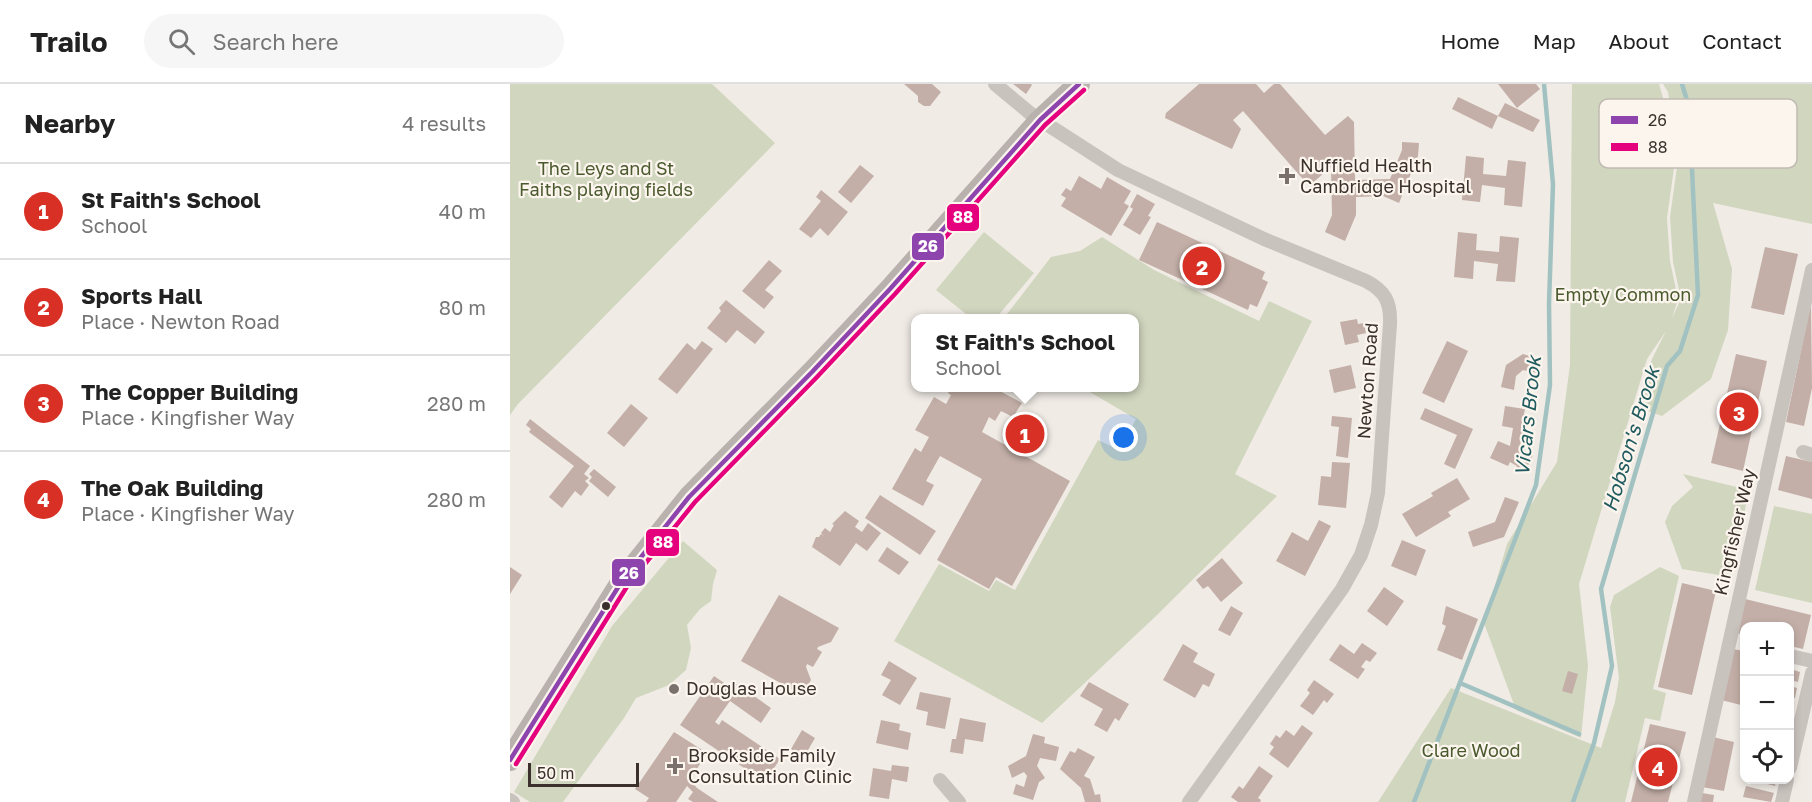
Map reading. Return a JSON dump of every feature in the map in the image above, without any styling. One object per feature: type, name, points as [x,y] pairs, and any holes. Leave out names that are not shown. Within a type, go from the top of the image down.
[{"type":"main road","points":[[510,760],[622,581],[689,497],[890,289],[1040,120],[1079,84]]},
{"type":"street","name":"Newton Road","points":[[995,84],[1040,120],[1118,170],[1264,239],[1366,280],[1384,293],[1388,301],[1390,324],[1378,493],[1361,555],[1342,589],[1189,802]]},
{"type":"street","name":"Kingfisher Way","points":[[1694,802],[1812,270]]},
{"type":"street","points":[[1794,657],[1812,661]]},
{"type":"street","points":[[1794,751],[1812,673]]},
{"type":"street","points":[[940,780],[959,802]]},
{"type":"street","points":[[1782,802],[1786,784]]},
{"type":"green space","name":"The Leys and St Faiths playing fields","points":[[510,84],[712,84],[775,143],[518,404],[510,415]]},
{"type":"green space","name":"Empty Common","points":[[1572,84],[1659,84],[1663,99],[1599,99],[1599,168],[1674,168],[1667,218],[1670,261],[1678,299],[1672,318],[1681,299],[1673,262],[1670,217],[1677,168],[1797,168],[1797,99],[1669,99],[1663,84],[1812,84],[1812,224],[1713,203],[1732,269],[1728,330],[1711,379],[1662,416],[1637,407],[1652,359],[1666,331],[1647,359],[1579,584],[1588,666],[1581,738],[1516,710],[1484,623],[1507,544],[1557,462],[1570,365]]},
{"type":"green space","points":[[984,232],[1034,273],[999,314],[966,314],[936,290]]},
{"type":"green space","points":[[1102,237],[1154,270],[1259,321],[1269,301],[1312,321],[1235,474],[1277,496],[1156,616],[1042,723],[894,641],[939,564],[989,591],[996,580],[1015,590],[1098,440],[1119,450],[1136,419],[1090,392],[1139,392],[1139,314],[1007,314],[1051,257],[1080,251]]},
{"type":"green space","points":[[1683,474],[1749,490],[1731,577],[1682,569],[1665,522],[1672,506],[1693,487]]},
{"type":"green space","points":[[1774,506],[1812,514],[1812,603],[1755,590]]},
{"type":"green space","points":[[683,541],[717,570],[711,601],[700,609],[687,625],[691,648],[686,670],[669,685],[636,698],[563,802],[530,802],[514,792],[612,626]]},
{"type":"green space","name":"Clare Wood","points":[[1660,567],[1679,576],[1653,689],[1666,693],[1660,721],[1645,718],[1625,802],[1378,802],[1451,688],[1601,748],[1615,702],[1619,678],[1610,607],[1614,595]]},
{"type":"building","points":[[904,84],[932,84],[941,92],[930,106],[924,106],[918,102],[918,96]]},
{"type":"building","points":[[1013,84],[1031,84],[1032,85],[1026,94]]},
{"type":"building","points":[[1199,84],[1256,84],[1264,93],[1274,84],[1280,84],[1325,135],[1348,116],[1354,122],[1355,180],[1390,179],[1402,150],[1402,142],[1419,143],[1418,156],[1399,203],[1383,196],[1356,197],[1356,215],[1345,241],[1325,232],[1332,215],[1331,167],[1309,186],[1243,111],[1233,120],[1241,129],[1232,149],[1165,118],[1166,113]]},
{"type":"building","points":[[1498,84],[1536,84],[1540,89],[1517,108]]},
{"type":"building","points":[[1458,97],[1498,116],[1492,129],[1452,109]]},
{"type":"building","points":[[1505,103],[1540,120],[1533,132],[1498,116]]},
{"type":"building","points":[[1466,156],[1484,158],[1483,174],[1506,176],[1508,160],[1526,162],[1522,207],[1504,205],[1505,188],[1482,185],[1480,202],[1462,200]]},
{"type":"building","points":[[860,165],[874,176],[851,203],[838,192]]},
{"type":"building","points":[[1079,176],[1101,189],[1107,177],[1131,191],[1124,203],[1129,206],[1111,236],[1061,206],[1066,198],[1061,195],[1066,188],[1071,191]]},
{"type":"building","points":[[821,190],[848,212],[828,236],[820,228],[811,238],[799,229],[821,201],[816,197]]},
{"type":"building","points":[[1137,194],[1155,204],[1148,216],[1151,217],[1140,235],[1123,225],[1133,209],[1130,207]]},
{"type":"building","points":[[1157,222],[1265,272],[1262,279],[1268,282],[1257,307],[1250,304],[1248,310],[1139,260]]},
{"type":"building","points":[[1458,232],[1477,234],[1476,250],[1499,252],[1500,236],[1519,238],[1515,282],[1496,281],[1498,264],[1474,261],[1473,279],[1454,277]]},
{"type":"building","points":[[1765,247],[1798,254],[1784,315],[1751,308]]},
{"type":"building","points":[[769,260],[782,271],[765,290],[774,297],[764,309],[742,291]]},
{"type":"building","points":[[726,300],[765,332],[755,344],[737,330],[726,343],[707,328],[721,311],[719,308]]},
{"type":"building","points":[[1811,303],[1812,388],[1804,426],[1786,422]]},
{"type":"building","points":[[1357,319],[1358,324],[1364,323],[1366,333],[1357,335],[1359,342],[1345,345],[1340,322]]},
{"type":"building","points":[[702,341],[713,349],[677,394],[658,379],[687,343],[695,350]]},
{"type":"building","points":[[1447,341],[1468,351],[1444,403],[1422,393]]},
{"type":"building","points":[[1523,354],[1539,359],[1537,373],[1523,370],[1516,376],[1514,390],[1501,387],[1506,365]]},
{"type":"building","points":[[1736,354],[1767,361],[1743,471],[1711,463]]},
{"type":"building","points":[[1351,365],[1356,388],[1334,393],[1329,370]]},
{"type":"building","points":[[1001,392],[1022,403],[1013,417],[1001,411],[995,421],[989,417],[982,432],[1070,481],[1012,586],[996,577],[989,589],[937,560],[982,479],[940,456],[926,481],[934,485],[923,506],[892,489],[915,448],[921,452],[929,437],[915,430],[934,397],[946,404],[951,395],[948,393]]},
{"type":"building","points":[[631,404],[648,418],[624,447],[607,433]]},
{"type":"building","points":[[1505,406],[1525,409],[1520,446],[1525,449],[1524,451],[1533,455],[1525,472],[1516,469],[1517,466],[1510,462],[1508,466],[1490,458],[1498,441],[1510,446],[1513,428],[1502,426]]},
{"type":"building","points":[[1425,408],[1473,429],[1455,469],[1444,464],[1457,435],[1420,419]]},
{"type":"building","points":[[1332,416],[1352,418],[1348,458],[1336,456],[1339,427],[1331,426]]},
{"type":"building","points":[[530,419],[590,466],[584,474],[589,478],[585,481],[589,485],[581,496],[575,491],[562,508],[549,497],[574,466],[529,432],[531,429],[526,425]]},
{"type":"building","points":[[1786,456],[1812,462],[1812,499],[1778,490]]},
{"type":"building","points":[[1332,462],[1350,463],[1346,508],[1318,505],[1321,476],[1331,477]]},
{"type":"building","points":[[594,469],[616,487],[608,497],[589,481],[592,477],[589,474]]},
{"type":"building","points":[[1457,478],[1470,499],[1448,512],[1451,516],[1416,537],[1402,514],[1433,496],[1431,493]]},
{"type":"building","points":[[880,495],[936,531],[920,555],[865,518]]},
{"type":"building","points":[[1505,497],[1519,502],[1504,537],[1473,547],[1468,532],[1495,522]]},
{"type":"building","points":[[845,511],[859,521],[855,527],[862,532],[868,523],[881,533],[867,551],[856,543],[840,566],[812,547],[816,537],[821,534],[824,536],[821,533],[825,528],[830,532],[834,525],[832,524]]},
{"type":"building","points":[[1319,520],[1331,526],[1305,576],[1276,561],[1292,532],[1308,541]]},
{"type":"building","points":[[1402,540],[1426,550],[1416,576],[1391,566]]},
{"type":"building","points":[[887,547],[909,562],[899,575],[878,561]]},
{"type":"building","points":[[1222,558],[1243,583],[1221,602],[1208,586],[1203,589],[1196,580]]},
{"type":"building","points":[[510,567],[522,575],[510,594]]},
{"type":"building","points":[[1682,583],[1716,591],[1692,695],[1658,687]]},
{"type":"building","points":[[1384,587],[1404,601],[1387,626],[1367,611]]},
{"type":"building","points":[[779,595],[839,628],[831,642],[818,647],[817,649],[822,652],[813,667],[807,664],[811,680],[802,695],[741,661]]},
{"type":"building","points":[[1741,598],[1811,615],[1803,649],[1794,647],[1794,622],[1740,622],[1740,634],[1733,632]]},
{"type":"building","points":[[1231,606],[1243,613],[1230,636],[1218,630]]},
{"type":"building","points":[[1446,606],[1478,619],[1462,660],[1437,650],[1446,626],[1442,624]]},
{"type":"building","points":[[1362,643],[1377,653],[1370,662],[1366,660],[1361,667],[1365,669],[1358,679],[1329,660],[1340,644],[1354,654]]},
{"type":"building","points":[[1183,644],[1198,653],[1193,662],[1215,674],[1209,687],[1203,684],[1195,698],[1163,680]]},
{"type":"building","points":[[1733,649],[1740,650],[1740,705],[1721,700]]},
{"type":"building","points":[[889,661],[917,678],[900,705],[882,695],[891,680],[881,675]]},
{"type":"building","points":[[1794,670],[1800,672],[1798,682],[1794,681]]},
{"type":"building","points":[[1568,671],[1578,674],[1572,694],[1562,691]]},
{"type":"building","name":"Douglas House","points":[[714,676],[730,687],[734,682],[771,708],[761,723],[730,701],[715,722],[719,725],[722,720],[780,759],[765,782],[680,725]]},
{"type":"building","points":[[1314,680],[1334,694],[1327,703],[1324,700],[1313,715],[1300,706],[1310,693],[1307,690]]},
{"type":"building","points":[[1089,682],[1129,704],[1119,721],[1115,718],[1107,732],[1094,725],[1103,709],[1080,696]]},
{"type":"building","points":[[920,692],[951,698],[945,729],[926,725],[928,712],[916,709]]},
{"type":"building","points":[[960,718],[986,723],[983,742],[965,739],[963,754],[950,752],[952,739],[956,739]]},
{"type":"building","points":[[881,720],[900,724],[899,730],[911,733],[908,750],[876,743]]},
{"type":"building","points":[[1650,724],[1686,732],[1668,802],[1631,802]]},
{"type":"building","points":[[1302,725],[1313,733],[1288,768],[1269,754],[1274,747],[1270,744],[1276,735],[1280,738],[1286,730],[1294,736]]},
{"type":"building","points":[[802,730],[815,738],[804,757],[791,749]]},
{"type":"building","name":"Brookside Family Consultation Clinic","points":[[674,732],[707,753],[690,780],[697,788],[718,802],[693,802],[688,799],[693,792],[687,786],[676,802],[646,802],[649,798],[635,789]]},
{"type":"building","points":[[1033,734],[1045,737],[1044,743],[1059,747],[1056,761],[1040,758],[1037,766],[1045,778],[1039,782],[1033,800],[1013,794],[1016,784],[1024,787],[1027,776],[1024,772],[1012,778],[1008,766],[1026,756]]},
{"type":"building","points":[[1713,737],[1734,742],[1724,791],[1702,787]]},
{"type":"building","points":[[1078,748],[1095,757],[1084,776],[1090,779],[1095,795],[1100,794],[1101,802],[1085,802],[1081,788],[1060,769],[1070,751],[1075,753]]},
{"type":"building","points":[[892,765],[909,767],[907,782],[892,779],[889,799],[869,796],[873,768],[891,771]]},
{"type":"building","points":[[1259,766],[1273,776],[1258,798],[1260,802],[1238,802],[1231,797],[1239,786],[1243,789]]},
{"type":"building","points":[[1746,786],[1774,793],[1771,802],[1743,797]]},
{"type":"building","points":[[1702,793],[1714,795],[1713,802],[1699,802]]},
{"type":"waterway","name":"Vicars Brook","points":[[1414,802],[1536,485],[1550,385],[1549,304],[1553,184],[1544,84]]},
{"type":"waterway","name":"Hobson's Brook","points":[[1682,84],[1687,99]]},
{"type":"waterway","name":"Hobson's Brook","points":[[1573,802],[1594,743],[1612,666],[1601,589],[1667,366],[1680,351],[1698,295],[1692,168]]},
{"type":"waterway","points":[[1460,683],[1579,734]]},
{"type":"transit line","name":"26","points":[[510,760],[622,581],[689,497],[890,289],[1040,120],[1079,84]]},
{"type":"transit line","name":"88","points":[[516,764],[628,585],[695,502],[895,294],[1045,125],[1084,90]]},
{"type":"place","name":"Nuffield Health Cambridge Hospital","points":[[1287,176]]},
{"type":"place","name":"Sports Hall","points":[[1202,266]]},
{"type":"place","name":"The Copper Building","points":[[1739,412]]},
{"type":"place","name":"St Faith's School","points":[[1025,434]]},
{"type":"place","name":"Douglas House","points":[[674,689]]},
{"type":"place","name":"Brookside Family Consultation Clinic","points":[[675,766]]},
{"type":"place","name":"The Oak Building","points":[[1658,767]]}]
